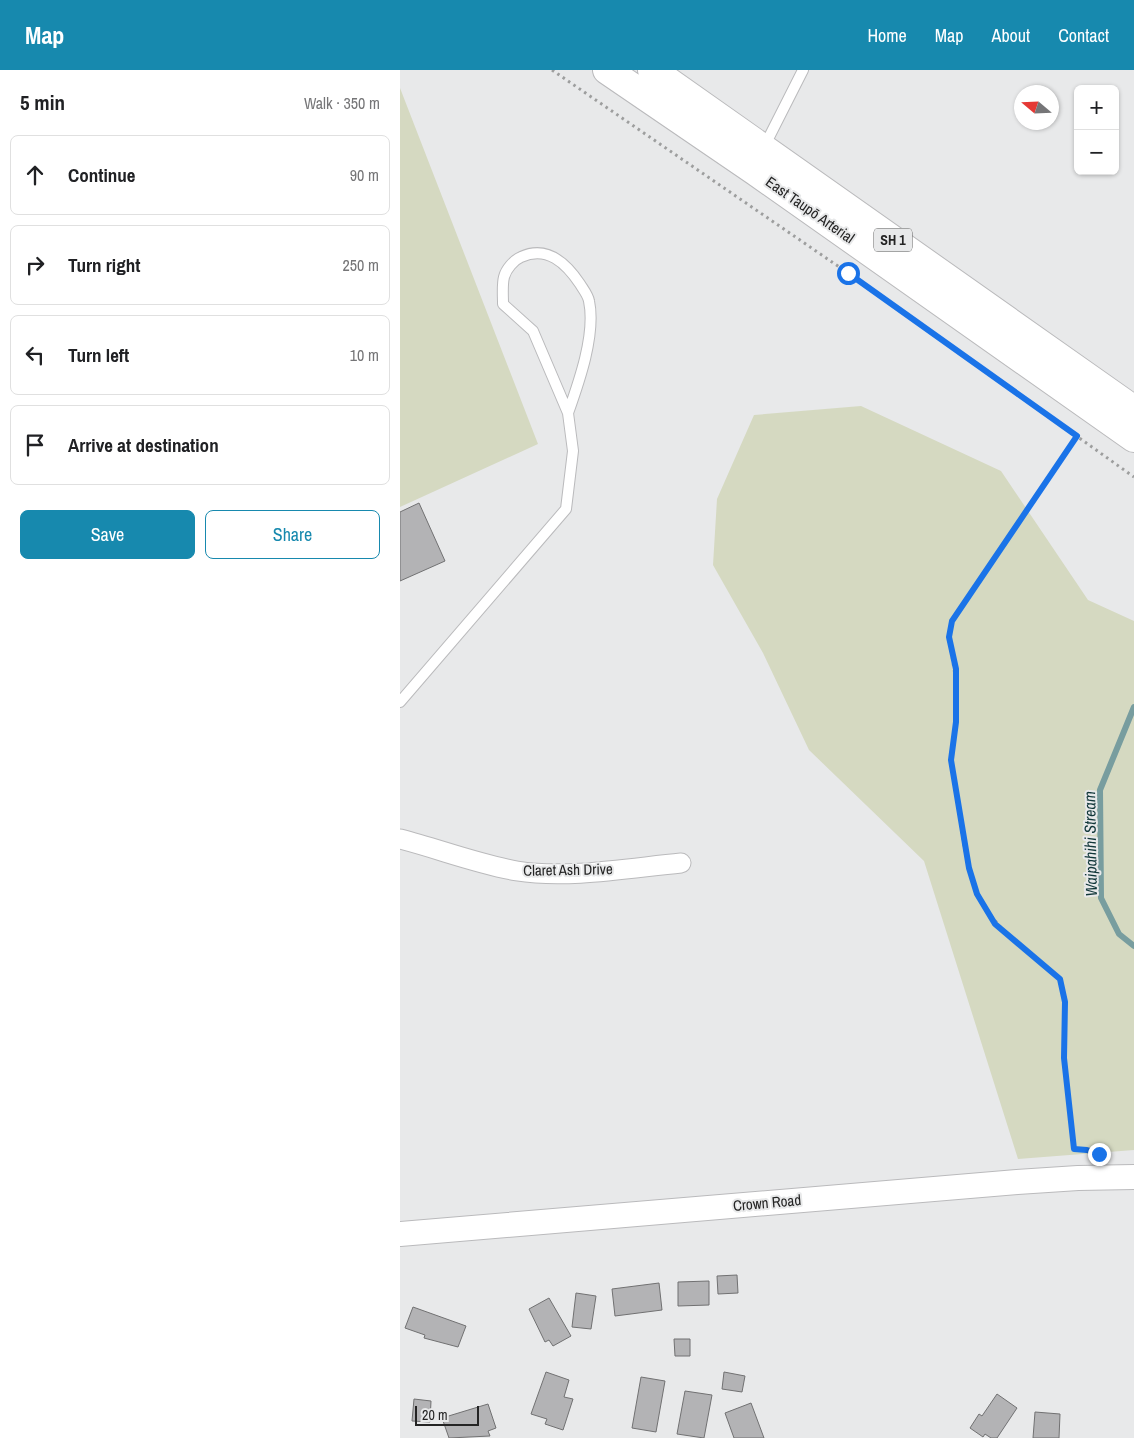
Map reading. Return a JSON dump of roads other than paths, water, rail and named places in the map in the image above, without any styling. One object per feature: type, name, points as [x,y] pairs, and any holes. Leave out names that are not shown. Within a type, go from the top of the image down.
[{"type":"highway","name":"East Taupō Arterial","points":[[607,70],[755,171],[1134,438]]},
{"type":"highway","name":"East Taupō Arterial","points":[[652,70],[764,147],[1134,410]]},
{"type":"street","name":"Claret Ash Drive","points":[[400,838],[488,865],[520,871],[599,871],[681,862]]},
{"type":"street","name":"Crown Road","points":[[400,1234],[1007,1183],[1078,1178],[1134,1178]]},
{"type":"lane","points":[[764,147],[803,70]]},
{"type":"lane","points":[[400,702],[566,509],[572,451],[568,413],[533,331],[503,304],[504,276],[515,260],[531,252],[543,253],[558,259],[573,274],[589,300],[590,330],[579,382],[568,413]]},
{"type":"waterway","name":"Waipahihi Stream","points":[[1134,707],[1100,790],[1101,898],[1119,934],[1134,946]]}]
